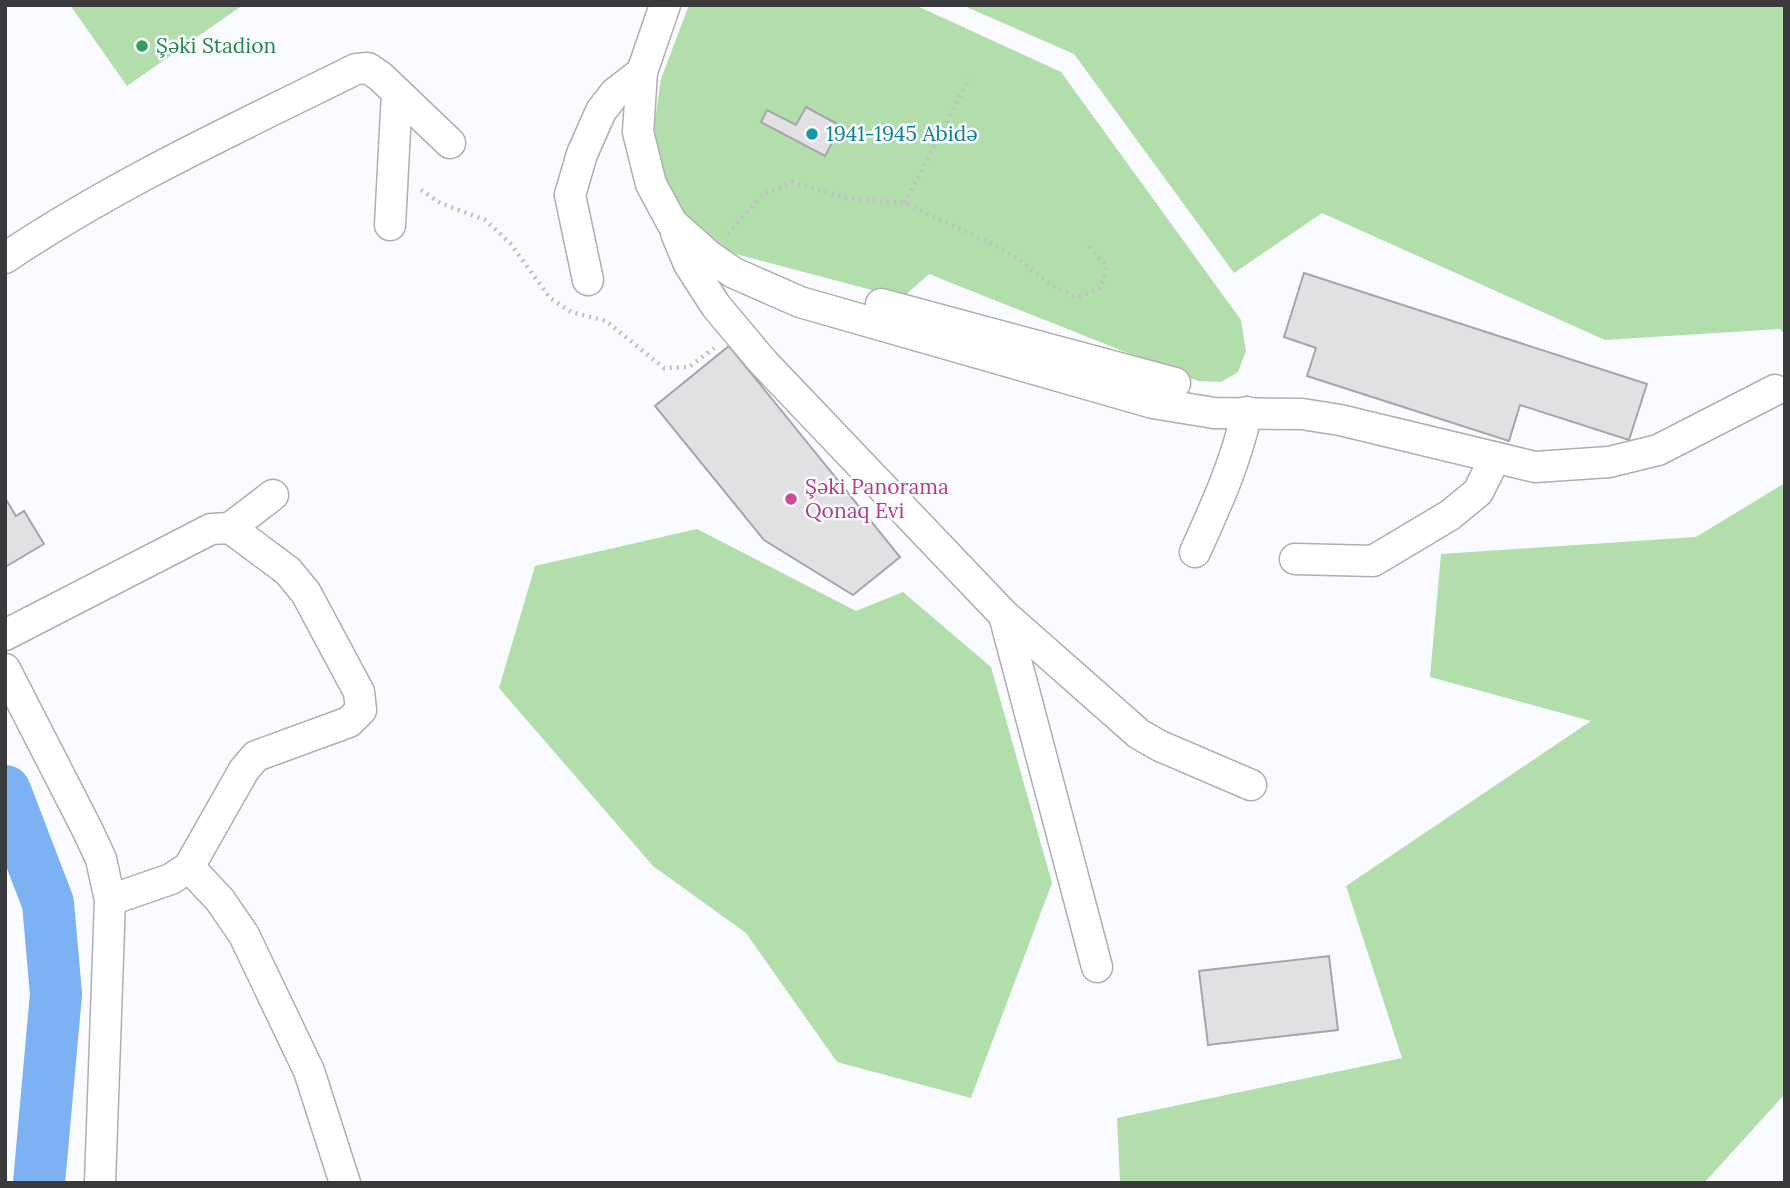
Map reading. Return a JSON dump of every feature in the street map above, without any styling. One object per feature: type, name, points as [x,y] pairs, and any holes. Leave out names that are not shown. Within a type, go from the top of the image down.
[{"type":"street","points":[[665,5],[642,72],[638,132],[651,184],[672,223],[689,264],[716,306],[763,362],[1004,615],[1139,734],[1160,746],[1251,785]]},
{"type":"street","points":[[5,258],[60,221],[141,177],[356,69],[368,68],[450,143]]},
{"type":"street","points":[[588,280],[570,195],[582,154],[601,111],[615,93],[642,72]]},
{"type":"street","points":[[390,225],[397,93]]},
{"type":"street","points":[[672,223],[709,256],[734,273],[800,302],[1153,403],[1214,413],[1302,414],[1340,420],[1535,467],[1609,462],[1658,450],[1775,390]]},
{"type":"street","points":[[772,291],[785,281],[805,284],[1175,383]]},
{"type":"street","points":[[1195,552],[1240,447],[1247,412]]},
{"type":"street","points":[[1295,559],[1373,561],[1450,515],[1478,492],[1495,458]]},
{"type":"street","points":[[5,635],[211,529],[230,528],[273,495]]},
{"type":"street","points":[[110,900],[171,879],[189,867],[244,771],[256,756],[349,722],[361,710],[359,692],[306,593],[288,571],[230,528]]},
{"type":"street","points":[[1004,615],[1097,967]]},
{"type":"street","points":[[5,669],[101,859],[110,900],[100,1183]]},
{"type":"street","points":[[189,867],[220,900],[244,935],[309,1071],[345,1183]]},
{"type":"path","points":[[905,203],[970,78]]},
{"type":"path","points":[[709,256],[763,194],[792,182],[845,198],[905,203],[990,243],[1017,258],[1054,287],[1078,297],[1100,288],[1107,266],[1088,246]]},
{"type":"green space","name":"Şəki Stadion","points":[[70,5],[243,5],[127,86]]},
{"type":"green space","points":[[689,5],[915,5],[1061,72],[1241,320],[1246,351],[1238,372],[1221,382],[1198,381],[929,274],[902,298],[732,253],[694,226],[676,204],[659,168],[654,126],[661,79]]},
{"type":"green space","points":[[962,5],[1785,5],[1785,334],[1780,329],[1605,340],[1322,213],[1234,273],[1074,54]]},
{"type":"green space","points":[[1785,483],[1785,1094],[1704,1183],[1120,1183],[1117,1118],[1402,1058],[1346,886],[1591,721],[1430,677],[1441,554],[1696,537]]},
{"type":"green space","points":[[697,529],[856,611],[903,592],[991,667],[1052,883],[971,1098],[837,1062],[746,933],[653,866],[499,688],[535,566]]},
{"type":"building","points":[[806,107],[841,126],[825,156],[761,122],[767,110],[796,125]]},
{"type":"building","points":[[1304,273],[1647,384],[1629,440],[1520,405],[1509,441],[1307,376],[1316,348],[1284,337]]},
{"type":"building","name":"Şəki Panorama Qonaq Evi","points":[[729,346],[900,557],[853,595],[764,540],[655,406]]},
{"type":"building","points":[[5,498],[16,516],[24,511],[44,544],[5,567]]},
{"type":"building","points":[[1329,956],[1338,1030],[1208,1045],[1199,971]]},
{"type":"waterway","points":[[5,791],[48,903],[56,994],[39,1183]]},
{"type":"place","name":"Şəki Stadion","points":[[142,46]]},
{"type":"place","name":"1941-1945 Abidə","points":[[812,134]]},
{"type":"place","name":"Şəki Panorama Qonaq Evi","points":[[791,499]]}]
